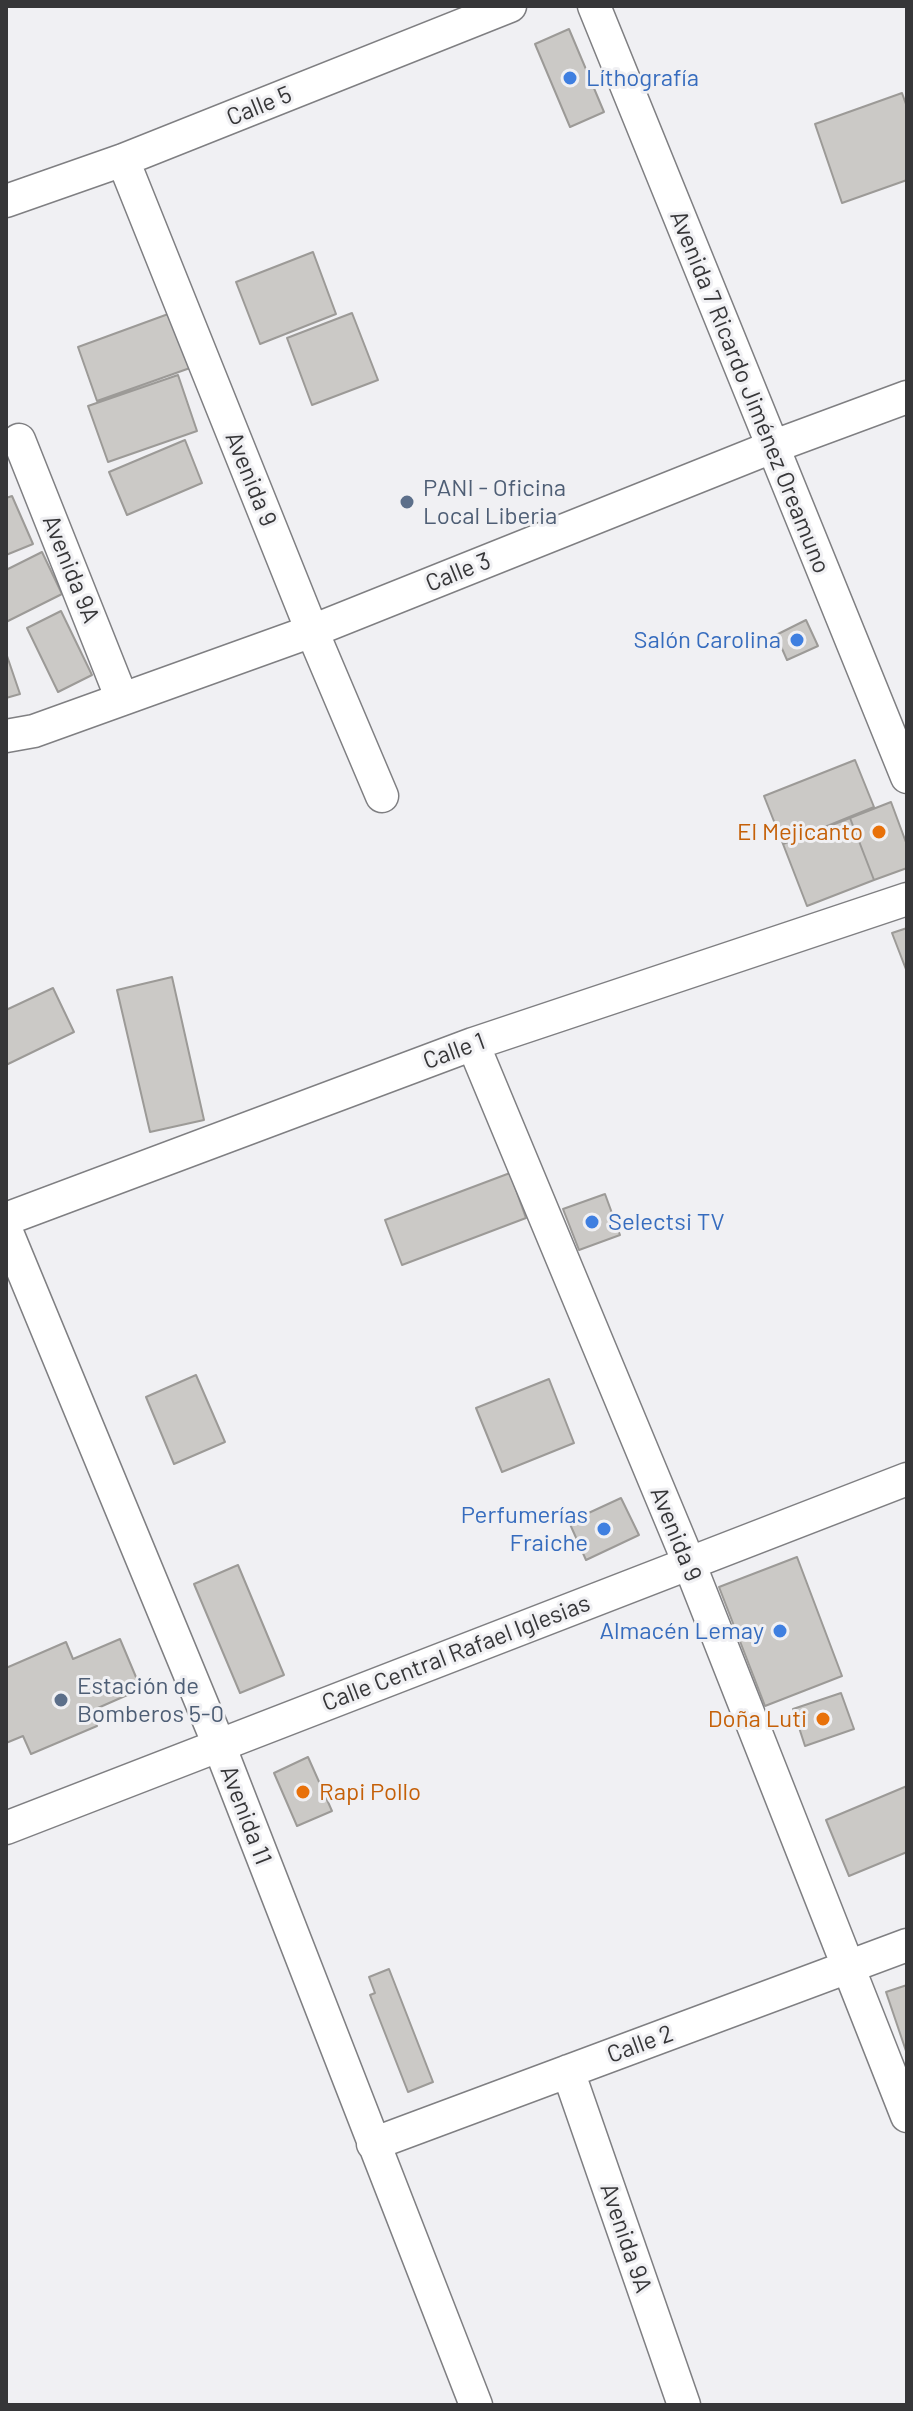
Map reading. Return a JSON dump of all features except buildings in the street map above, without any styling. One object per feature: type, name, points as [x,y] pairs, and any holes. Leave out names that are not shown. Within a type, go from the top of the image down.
[{"type":"street","name":"Calle 5","points":[[6,201],[123,160],[510,6]]},
{"type":"street","name":"Avenida 7 Ricardo Jiménez Oreamuno","points":[[594,6],[907,777]]},
{"type":"street","name":"Avenida 9","points":[[123,160],[312,631],[382,796]]},
{"type":"street","name":"Calle 3","points":[[6,736],[34,731],[312,631],[772,447],[907,397]]},
{"type":"street","name":"Avenida 9A","points":[[19,440],[122,699]]},
{"type":"street","name":"Calle 1","points":[[6,1219],[473,1044],[907,899]]},
{"type":"street","name":"Avenida 9","points":[[473,1044],[689,1563],[907,2116]]},
{"type":"street","name":"Avenida 11","points":[[6,1230],[219,1745],[476,2405]]},
{"type":"street","name":"Calle Central Rafael Iglesias","points":[[6,1828],[907,1479]]},
{"type":"street","name":"Calle 2","points":[[373,2144],[907,1945]]},
{"type":"street","name":"Avenida 9A","points":[[568,2071],[684,2405]]},
{"type":"place","name":"Líthografía","points":[[570,78]]},
{"type":"place","name":"PANI - Oficina Local Liberia","points":[[407,502]]},
{"type":"place","name":"Salón Carolina","points":[[797,640]]},
{"type":"place","name":"El Mejicanto","points":[[879,832]]},
{"type":"place","name":"Selectsi TV","points":[[592,1222]]},
{"type":"place","name":"Perfumerías Fraiche","points":[[604,1529]]},
{"type":"place","name":"Almacén Lemay","points":[[780,1631]]},
{"type":"place","name":"Estación de Bomberos 5-0","points":[[61,1700]]},
{"type":"place","name":"Doña Luti","points":[[823,1719]]},
{"type":"place","name":"Rapi Pollo","points":[[303,1792]]}]
